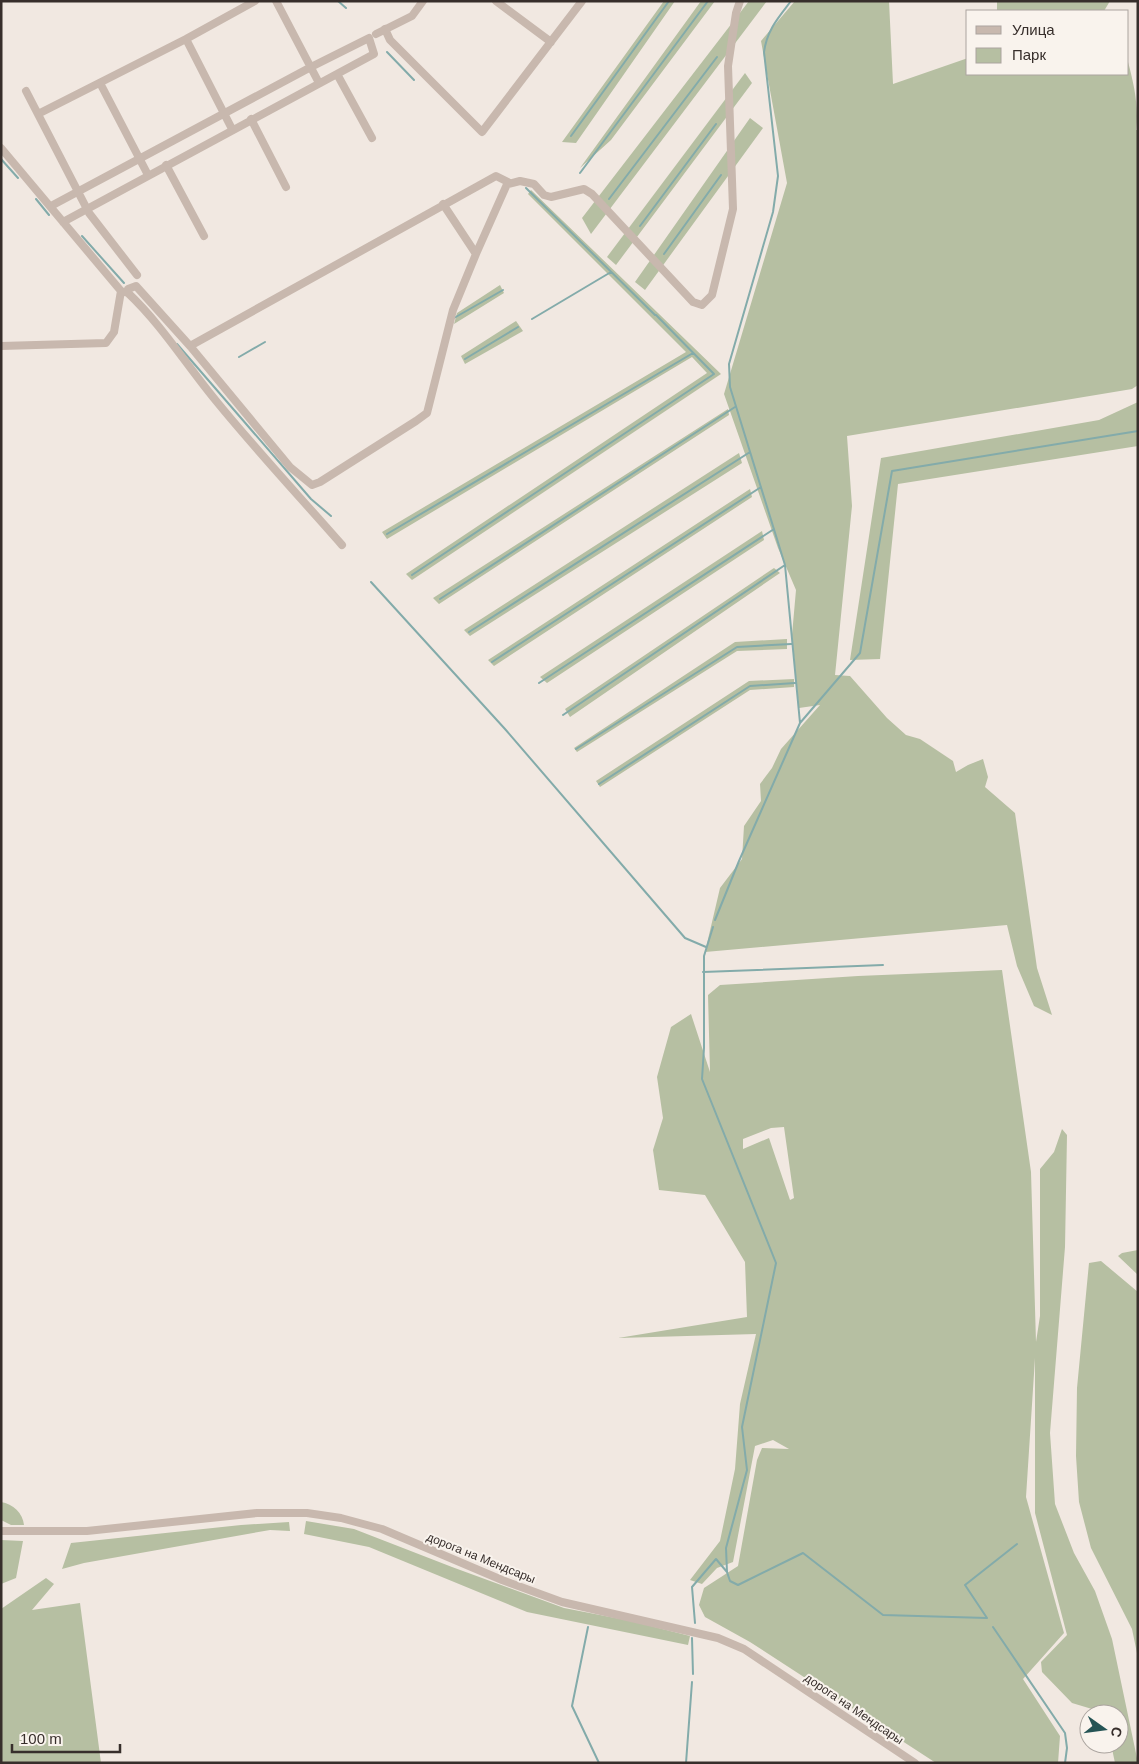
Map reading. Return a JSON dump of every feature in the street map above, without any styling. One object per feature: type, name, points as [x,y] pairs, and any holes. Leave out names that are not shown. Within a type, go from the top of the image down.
[{"type":"street","points":[[38,114],[186,40],[256,1]]},
{"type":"street","points":[[276,1],[319,83]]},
{"type":"street","points":[[376,34],[412,16],[423,1]]},
{"type":"street","points":[[496,1],[551,42]]},
{"type":"street","points":[[385,29],[390,40],[482,132],[582,1]]},
{"type":"street","points":[[508,184],[520,181],[534,184],[544,195],[551,198],[584,189],[592,194],[693,302],[702,305],[712,295],[733,209],[728,66],[736,13],[740,1]]},
{"type":"street","points":[[51,206],[369,38],[374,54],[63,222]]},
{"type":"street","points":[[186,40],[232,130]]},
{"type":"street","points":[[337,74],[372,138]]},
{"type":"street","points":[[100,83],[148,175]]},
{"type":"street","points":[[26,91],[89,213],[137,275]]},
{"type":"street","points":[[251,119],[286,187]]},
{"type":"street","points":[[1,148],[125,292],[142,306],[173,343],[216,401],[342,544]]},
{"type":"street","points":[[166,165],[204,236]]},
{"type":"street","points":[[190,346],[496,176],[508,182],[508,184]]},
{"type":"street","points":[[1,346],[106,343],[114,332],[125,292],[136,286],[190,346],[290,467],[312,485],[320,482],[416,421],[426,412],[453,310],[508,184]]},
{"type":"street","points":[[443,204],[476,254]]},
{"type":"street","name":"дорога на Мендсары","points":[[1,1531],[87,1531],[257,1513],[308,1513],[363,1524],[562,1602],[718,1638],[744,1649],[915,1763]]},
{"type":"green space","points":[[664,1],[675,1],[576,143],[562,142]]},
{"type":"green space","points":[[701,1],[715,1],[611,140],[580,168]]},
{"type":"green space","points":[[749,1],[767,1],[591,234],[582,218]]},
{"type":"green space","points":[[795,1],[889,1],[893,84],[966,59],[966,75],[1129,75],[1129,66],[1134,87],[1136,130],[1138,130],[1138,385],[1132,389],[847,436],[852,506],[835,675],[850,676],[887,718],[906,735],[920,739],[953,761],[956,772],[983,759],[988,777],[985,787],[1015,813],[1037,968],[1052,1015],[1034,1006],[1017,966],[1007,925],[705,952],[720,888],[742,859],[744,826],[761,801],[760,784],[772,768],[781,749],[820,705],[799,708],[792,635],[796,590],[778,548],[724,394],[787,183],[761,41]]},
{"type":"green space","points":[[997,1],[1110,1],[1105,10],[997,10]]},
{"type":"green space","points":[[745,73],[752,83],[616,265],[607,257]]},
{"type":"green space","points":[[750,118],[763,128],[645,290],[635,282]]},
{"type":"green space","points":[[531,190],[721,374],[412,580],[406,574],[707,373],[692,357],[387,539],[382,532],[686,352],[528,194]]},
{"type":"green space","points":[[500,285],[504,293],[454,324],[457,313]]},
{"type":"green space","points":[[516,321],[523,331],[465,364],[461,356]]},
{"type":"green space","points":[[1138,402],[1138,446],[898,484],[880,659],[850,660],[881,458],[1099,420]]},
{"type":"green space","points":[[728,409],[729,415],[439,604],[433,598]]},
{"type":"green space","points":[[739,453],[742,463],[470,636],[464,630]]},
{"type":"green space","points":[[750,489],[752,497],[494,666],[488,660]]},
{"type":"green space","points":[[762,531],[764,540],[547,683],[540,677]]},
{"type":"green space","points":[[774,568],[780,573],[570,717],[565,709]]},
{"type":"green space","points":[[787,639],[787,649],[737,651],[577,752],[574,748],[735,642]]},
{"type":"green space","points":[[794,679],[794,687],[750,690],[600,787],[596,781],[749,681]]},
{"type":"green space","points":[[1002,970],[1031,1172],[1036,1342],[1040,1316],[1040,1169],[1054,1152],[1062,1129],[1067,1135],[1065,1247],[1050,1433],[1055,1504],[1074,1553],[1095,1591],[1112,1639],[1126,1704],[1079,1705],[1072,1703],[1042,1672],[1041,1662],[1067,1635],[1035,1513],[1035,1358],[1026,1497],[1064,1633],[1023,1679],[1060,1736],[1058,1763],[936,1763],[750,1642],[705,1617],[699,1605],[704,1588],[738,1566],[757,1460],[762,1448],[789,1449],[773,1440],[755,1446],[733,1562],[717,1568],[702,1584],[690,1580],[720,1541],[735,1469],[740,1404],[756,1334],[618,1338],[747,1317],[745,1262],[705,1195],[659,1190],[653,1150],[663,1118],[657,1077],[671,1027],[691,1014],[710,1072],[708,995],[720,985],[858,976]],"holes":[[[784,1127],[794,1198],[790,1200],[769,1138],[743,1149],[743,1139],[771,1128]]]},
{"type":"green space","points":[[1138,1250],[1138,1275],[1118,1256],[1122,1253]]},
{"type":"green space","points":[[1101,1261],[1138,1292],[1138,1658],[1132,1629],[1091,1548],[1079,1502],[1076,1456],[1077,1388],[1089,1263]]},
{"type":"green space","points":[[1,1502],[17,1510],[22,1517],[24,1525],[11,1525],[1,1520]]},
{"type":"green space","points":[[306,1521],[354,1529],[564,1608],[631,1621],[690,1636],[688,1645],[527,1612],[369,1547],[304,1534]]},
{"type":"green space","points":[[289,1522],[290,1531],[270,1530],[84,1563],[62,1569],[71,1543],[241,1525]]},
{"type":"green space","points":[[1,1540],[23,1541],[16,1578],[1,1584]]},
{"type":"green space","points":[[46,1578],[54,1584],[32,1610],[80,1603],[101,1763],[1,1763],[1,1609]]},
{"type":"green space","points":[[1129,1720],[1138,1763],[1115,1763],[1113,1754],[1129,1754]]},
{"type":"waterway","points":[[338,1],[346,8]]},
{"type":"waterway","points":[[571,136],[669,1]]},
{"type":"waterway","points":[[580,173],[708,1]]},
{"type":"waterway","points":[[791,1],[770,31],[765,44],[764,52],[778,176],[773,212],[729,364],[730,387],[785,565],[800,723]]},
{"type":"waterway","points":[[387,52],[414,80]]},
{"type":"waterway","points":[[609,199],[717,57]]},
{"type":"waterway","points":[[640,226],[716,124]]},
{"type":"waterway","points":[[1,159],[18,178]]},
{"type":"waterway","points":[[664,254],[721,175]]},
{"type":"waterway","points":[[526,188],[655,315]]},
{"type":"waterway","points":[[36,199],[49,215]]},
{"type":"waterway","points":[[82,236],[124,283]]},
{"type":"waterway","points":[[532,319],[611,272]]},
{"type":"waterway","points":[[454,318],[503,290]]},
{"type":"waterway","points":[[412,575],[714,374],[656,315]]},
{"type":"waterway","points":[[465,359],[518,327]]},
{"type":"waterway","points":[[239,357],[265,342]]},
{"type":"waterway","points":[[177,344],[311,499],[331,516]]},
{"type":"waterway","points":[[387,534],[693,353]]},
{"type":"waterway","points":[[440,599],[735,407]]},
{"type":"waterway","points":[[715,920],[800,723],[860,653],[892,471],[1138,431]]},
{"type":"waterway","points":[[469,632],[750,452]]},
{"type":"waterway","points":[[492,662],[761,487]]},
{"type":"waterway","points":[[539,683],[774,529]]},
{"type":"waterway","points":[[563,715],[785,565]]},
{"type":"waterway","points":[[371,582],[505,729],[685,938],[706,947]]},
{"type":"waterway","points":[[576,749],[737,647],[791,644]]},
{"type":"waterway","points":[[599,784],[750,686],[795,683]]},
{"type":"waterway","points":[[695,1623],[692,1587],[716,1559],[727,1572],[726,1548],[747,1470],[742,1427],[776,1263],[702,1079],[704,956],[713,927]]},
{"type":"waterway","points":[[703,972],[883,965]]},
{"type":"waterway","points":[[987,1618],[965,1585],[1017,1544]]},
{"type":"waterway","points":[[727,1572],[730,1581],[738,1585],[803,1553],[883,1615],[987,1618]]},
{"type":"waterway","points":[[588,1627],[572,1706],[599,1763]]},
{"type":"waterway","points":[[993,1627],[1065,1733],[1067,1748],[1065,1763]]},
{"type":"waterway","points":[[692,1638],[693,1674]]},
{"type":"waterway","points":[[686,1763],[692,1682]]}]
